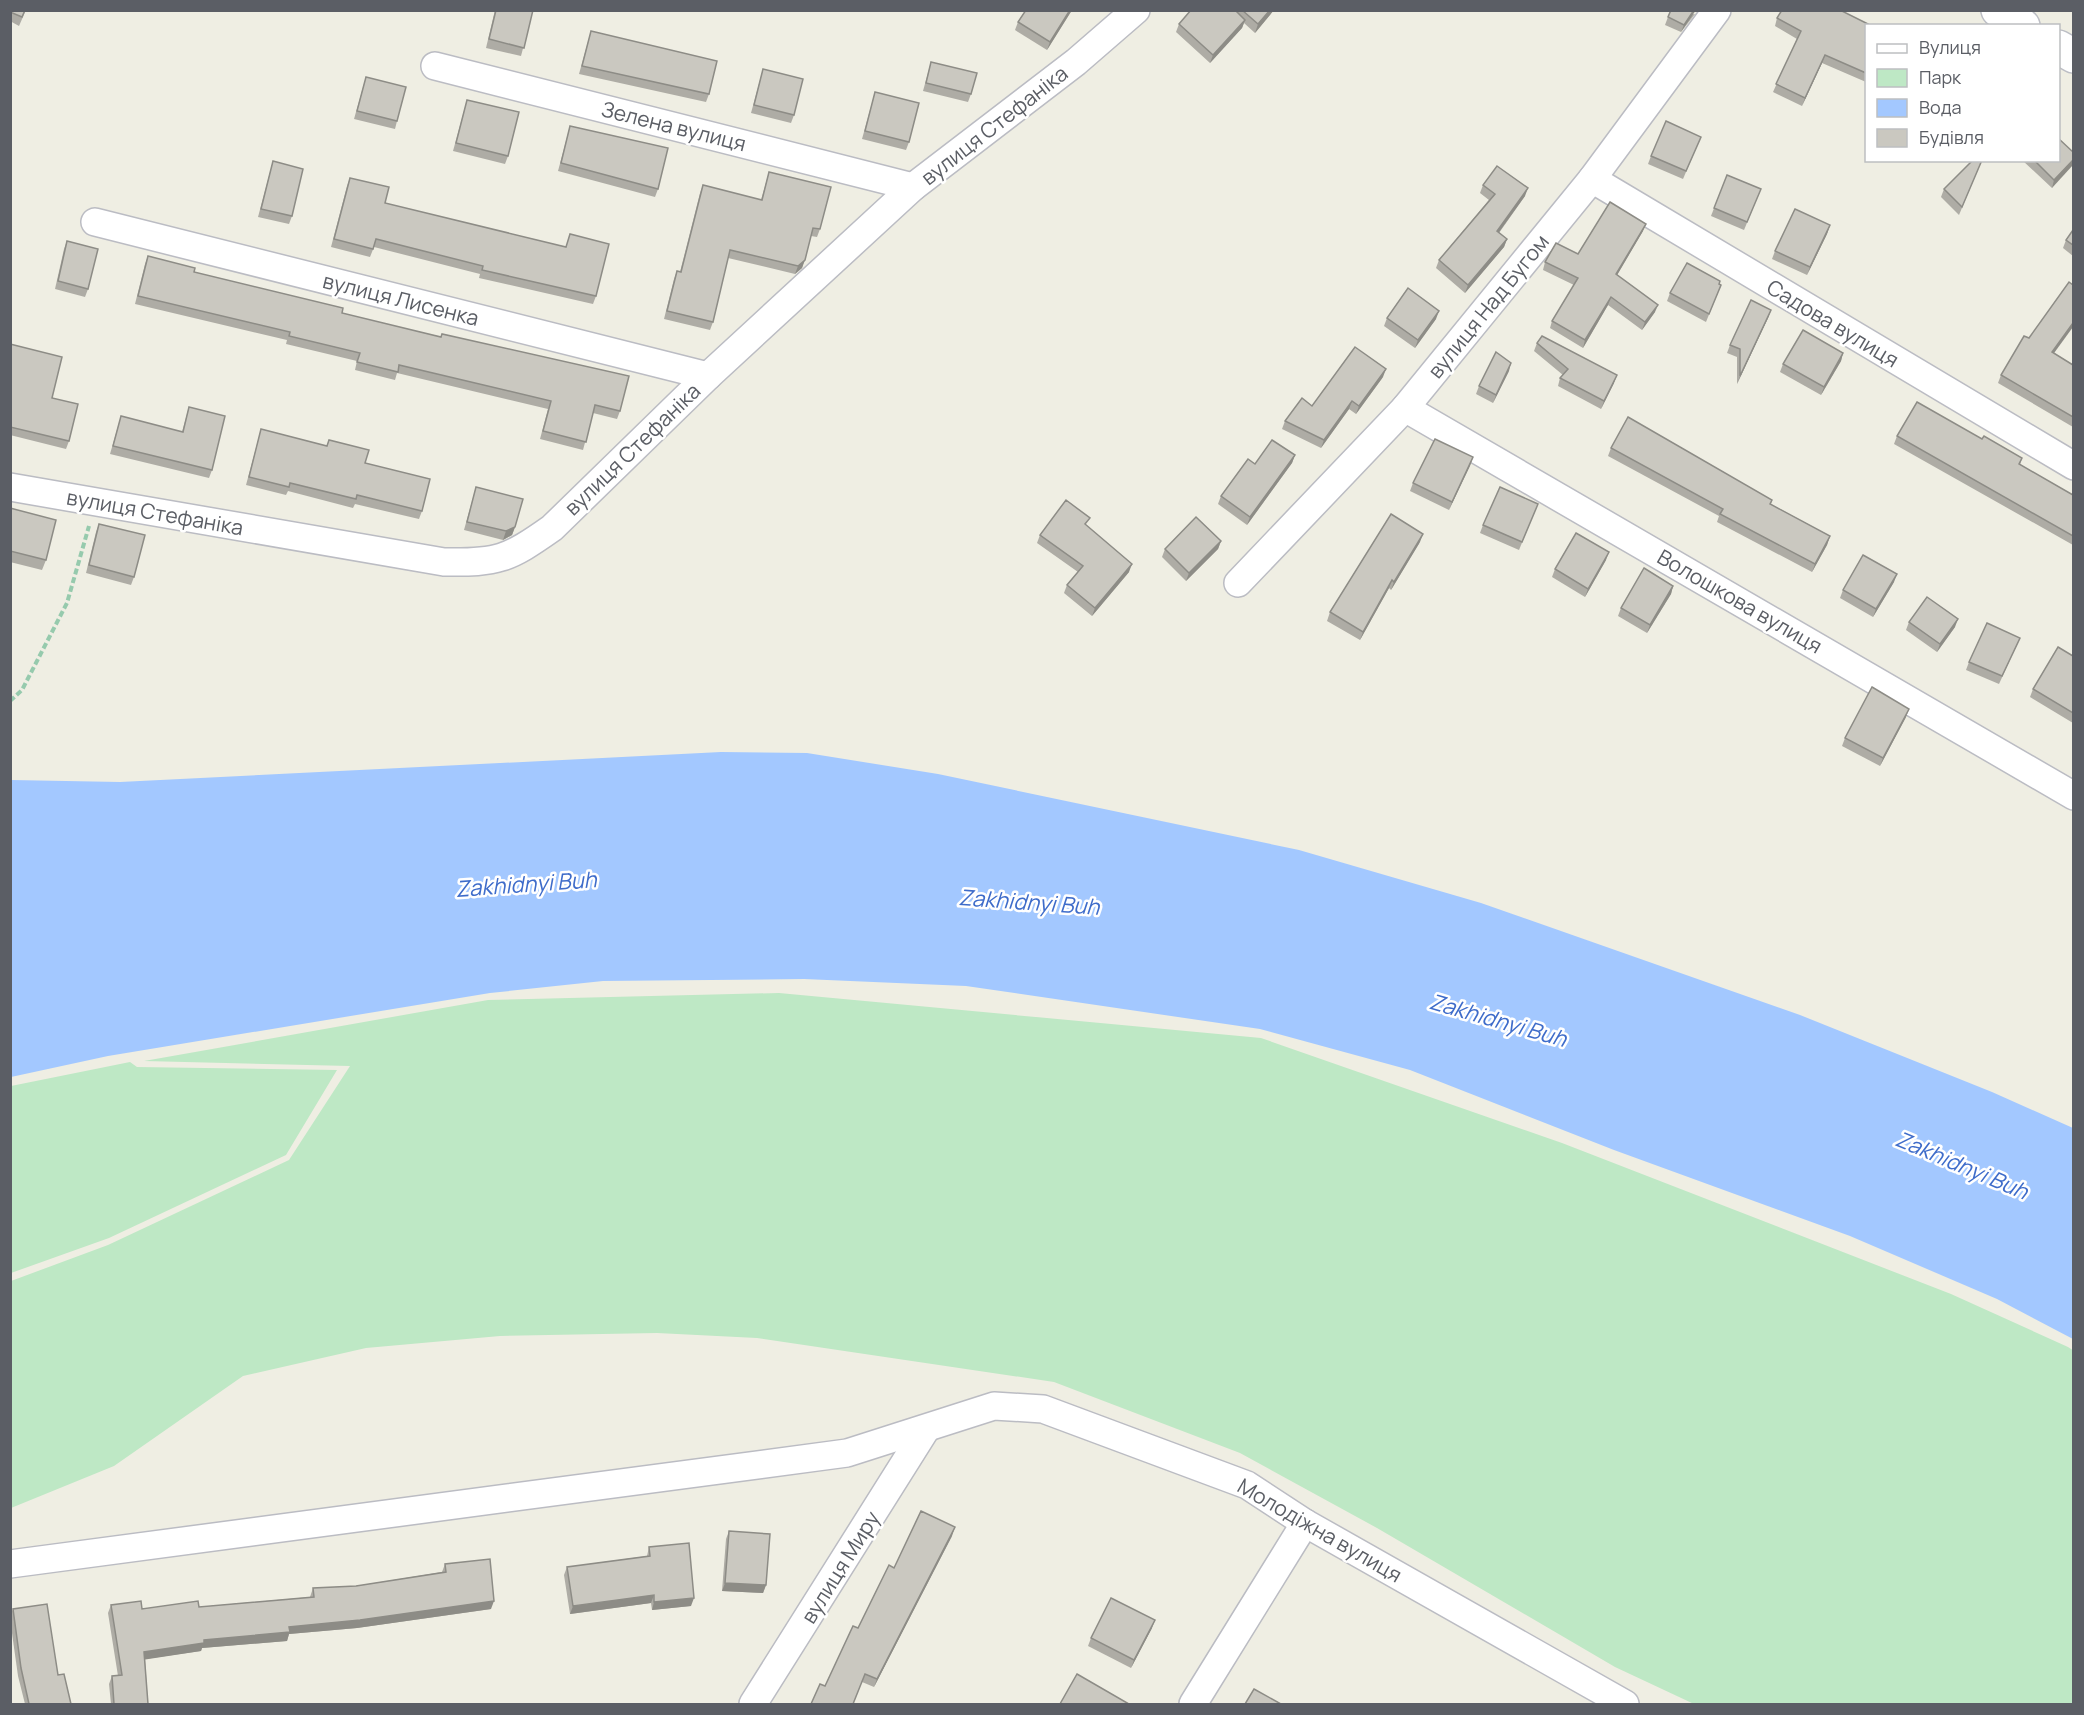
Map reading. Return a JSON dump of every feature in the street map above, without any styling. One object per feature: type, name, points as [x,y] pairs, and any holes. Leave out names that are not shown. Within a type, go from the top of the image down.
[{"type":"street","name":"вулиця Стефаніка","points":[[10,488],[444,562],[497,560],[525,547],[552,528],[708,376],[913,187],[1076,62],[1136,10]]},
{"type":"street","name":"вулиця Над Бугом","points":[[1238,584],[1405,408],[1592,179],[1716,10]]},
{"type":"street","points":[[1998,10],[2020,24]]},
{"type":"street","points":[[2060,48],[2073,56]]},
{"type":"street","name":"Зелена вулиця","points":[[435,66],[913,187]]},
{"type":"street","name":"Садова вулиця","points":[[1592,179],[2073,466]]},
{"type":"street","name":"вулиця Лисенка","points":[[95,222],[708,376]]},
{"type":"street","name":"Волошкова вулиця","points":[[1405,408],[2073,796]]},
{"type":"street","name":"Молодіжна вулиця","points":[[10,1564],[847,1453],[994,1406],[1043,1409],[1247,1485],[1305,1523],[1625,1704]]},
{"type":"street","name":"вулиця Миру","points":[[753,1704],[926,1429]]},
{"type":"street","points":[[1193,1704],[1305,1523]]},
{"type":"path","points":[[10,701],[22,690],[67,603],[96,502]]},
{"type":"green space","points":[[779,993],[1261,1038],[1562,1143],[1951,1294],[2068,1347],[2074,1351],[2073,1704],[1694,1704],[1615,1667],[1377,1528],[1240,1453],[1054,1382],[757,1338],[657,1333],[500,1336],[366,1348],[243,1376],[114,1466],[11,1508],[11,1281],[108,1245],[289,1160],[350,1066],[144,1061],[488,1000]]},
{"type":"green space","points":[[130,1062],[137,1067],[337,1070],[286,1155],[109,1238],[11,1273],[11,1086]]},
{"type":"water","name":"Zakhidnyi Buh","points":[[721,752],[807,753],[938,774],[1299,850],[1481,903],[1800,1015],[1992,1092],[2073,1128],[2073,1339],[1997,1299],[1850,1236],[1614,1150],[1410,1070],[1260,1029],[966,986],[804,979],[603,981],[490,993],[108,1056],[11,1077],[11,780],[120,782]]},
{"type":"building","points":[[10,10],[25,10],[22,17]]},
{"type":"building","points":[[496,10],[533,10],[524,48],[489,39]]},
{"type":"building","points":[[1026,10],[1070,10],[1050,42],[1018,22]]},
{"type":"building","points":[[1191,10],[1235,10],[1245,20],[1213,55],[1179,24]]},
{"type":"building","points":[[1242,10],[1270,10],[1258,24]]},
{"type":"building","points":[[1671,10],[1694,10],[1684,25],[1668,17]]},
{"type":"building","points":[[1782,10],[1840,10],[1868,24],[1865,24],[1865,73],[1825,55],[1805,98],[1776,84],[1801,31],[1777,18]]},
{"type":"building","points":[[591,31],[717,61],[709,94],[582,66]]},
{"type":"building","points":[[931,62],[977,73],[971,94],[926,83]]},
{"type":"building","points":[[763,69],[803,79],[794,115],[754,105]]},
{"type":"building","points":[[366,77],[406,87],[397,121],[357,111]]},
{"type":"building","points":[[875,92],[919,103],[909,142],[865,131]]},
{"type":"building","points":[[467,100],[519,112],[508,156],[456,143]]},
{"type":"building","points":[[1666,121],[1701,137],[1686,171],[1651,156]]},
{"type":"building","points":[[570,126],[668,148],[658,189],[561,163]]},
{"type":"building","points":[[2060,140],[2073,152],[2073,160],[2054,180],[2036,162],[2060,162]]},
{"type":"building","points":[[273,161],[303,169],[292,216],[261,209]]},
{"type":"building","points":[[1971,162],[1981,162],[1962,207],[1944,189]]},
{"type":"building","points":[[1497,166],[1528,188],[1497,231],[1507,239],[1468,285],[1439,260],[1495,194],[1483,185]]},
{"type":"building","points":[[769,172],[831,187],[820,229],[813,228],[805,260],[798,266],[730,250],[713,322],[667,311],[677,271],[681,272],[703,185],[762,200]]},
{"type":"building","points":[[1727,175],[1761,189],[1747,222],[1714,208]]},
{"type":"building","points":[[350,178],[389,187],[385,203],[566,247],[570,234],[609,244],[596,296],[482,270],[483,266],[376,239],[373,249],[334,239]]},
{"type":"building","points":[[1610,202],[1646,224],[1616,274],[1658,305],[1645,322],[1611,297],[1585,340],[1552,321],[1578,278],[1545,262],[1556,243],[1578,254]]},
{"type":"building","points":[[1795,209],[1830,225],[1810,267],[1775,251]]},
{"type":"building","points":[[2073,230],[2073,245],[2066,240]]},
{"type":"building","points":[[67,241],[98,249],[88,289],[58,281]]},
{"type":"building","points":[[148,256],[195,268],[194,272],[343,308],[342,313],[441,337],[442,334],[629,376],[620,411],[595,405],[586,442],[543,431],[551,401],[399,365],[398,372],[357,362],[360,353],[289,336],[290,332],[138,296]]},
{"type":"building","points":[[1687,263],[1720,281],[1721,285],[1709,314],[1670,293]]},
{"type":"building","points":[[2069,282],[2073,285],[2073,323],[2052,352],[2073,365],[2073,417],[2001,375],[2024,336],[2029,338]]},
{"type":"building","points":[[1408,288],[1439,311],[1418,340],[1387,318]]},
{"type":"building","points":[[1751,300],[1771,310],[1740,376],[1740,349],[1730,345]]},
{"type":"building","points":[[1803,330],[1843,353],[1824,387],[1783,364]]},
{"type":"building","points":[[1542,336],[1617,375],[1604,401],[1560,378],[1568,369],[1537,343]]},
{"type":"building","points":[[10,344],[62,357],[52,398],[78,404],[69,441],[10,427]]},
{"type":"building","points":[[1355,347],[1386,369],[1359,406],[1352,401],[1324,440],[1285,421],[1302,398],[1312,406]]},
{"type":"building","points":[[1496,352],[1511,363],[1496,395],[1479,386]]},
{"type":"building","points":[[1917,402],[1982,439],[1984,436],[2022,458],[2019,464],[2073,495],[2073,536],[1897,436]]},
{"type":"building","points":[[189,407],[225,416],[212,470],[113,446],[121,416],[183,432]]},
{"type":"building","points":[[1628,417],[1772,500],[1770,504],[1830,536],[1815,564],[1720,514],[1723,509],[1611,448]]},
{"type":"building","points":[[261,429],[327,446],[329,440],[369,450],[365,463],[430,479],[422,511],[357,495],[356,499],[290,483],[289,487],[249,477]]},
{"type":"building","points":[[1435,439],[1473,457],[1452,502],[1413,483]]},
{"type":"building","points":[[1272,440],[1295,455],[1250,517],[1221,496],[1248,459],[1255,464]]},
{"type":"building","points":[[476,487],[523,499],[515,527],[506,531],[467,522]]},
{"type":"building","points":[[1500,487],[1538,504],[1522,542],[1483,525]]},
{"type":"building","points":[[1066,500],[1090,518],[1085,524],[1132,564],[1095,608],[1067,585],[1083,566],[1040,535]]},
{"type":"building","points":[[10,508],[56,520],[46,560],[10,551]]},
{"type":"building","points":[[1391,514],[1423,534],[1394,582],[1392,580],[1363,632],[1330,612]]},
{"type":"building","points":[[1196,517],[1221,541],[1189,573],[1165,549]]},
{"type":"building","points":[[99,524],[145,535],[134,577],[89,565]]},
{"type":"building","points":[[1576,533],[1609,552],[1588,589],[1555,569]]},
{"type":"building","points":[[1863,555],[1897,574],[1876,609],[1843,590]]},
{"type":"building","points":[[1644,568],[1673,586],[1650,625],[1621,608]]},
{"type":"building","points":[[1927,597],[1958,619],[1940,644],[1909,622]]},
{"type":"building","points":[[1987,623],[2020,638],[2002,676],[1969,662]]},
{"type":"building","points":[[2058,647],[2073,656],[2073,713],[2033,689]]},
{"type":"building","points":[[1872,687],[1909,709],[1883,758],[1845,738]]},
{"type":"building","points":[[921,1511],[955,1527],[877,1679],[865,1674],[853,1704],[811,1704],[820,1684],[825,1686],[853,1626],[858,1628],[889,1565],[894,1568]]},
{"type":"building","points":[[729,1531],[770,1534],[766,1585],[725,1583]]},
{"type":"building","points":[[689,1543],[694,1598],[654,1602],[654,1595],[573,1606],[567,1567],[650,1556],[649,1547]]},
{"type":"building","points":[[490,1559],[494,1601],[360,1620],[289,1627],[290,1632],[204,1640],[204,1643],[144,1652],[148,1704],[114,1704],[112,1676],[122,1675],[111,1605],[141,1601],[142,1609],[198,1601],[199,1607],[314,1597],[313,1588],[356,1586],[446,1572],[445,1564]]},
{"type":"building","points":[[1111,1598],[1155,1620],[1134,1660],[1091,1638]]},
{"type":"building","points":[[47,1604],[58,1675],[64,1674],[71,1704],[29,1704],[21,1668],[13,1609]]},
{"type":"building","points":[[1077,1674],[1129,1704],[1060,1704]]},
{"type":"building","points":[[1254,1689],[1281,1704],[1245,1704]]}]
